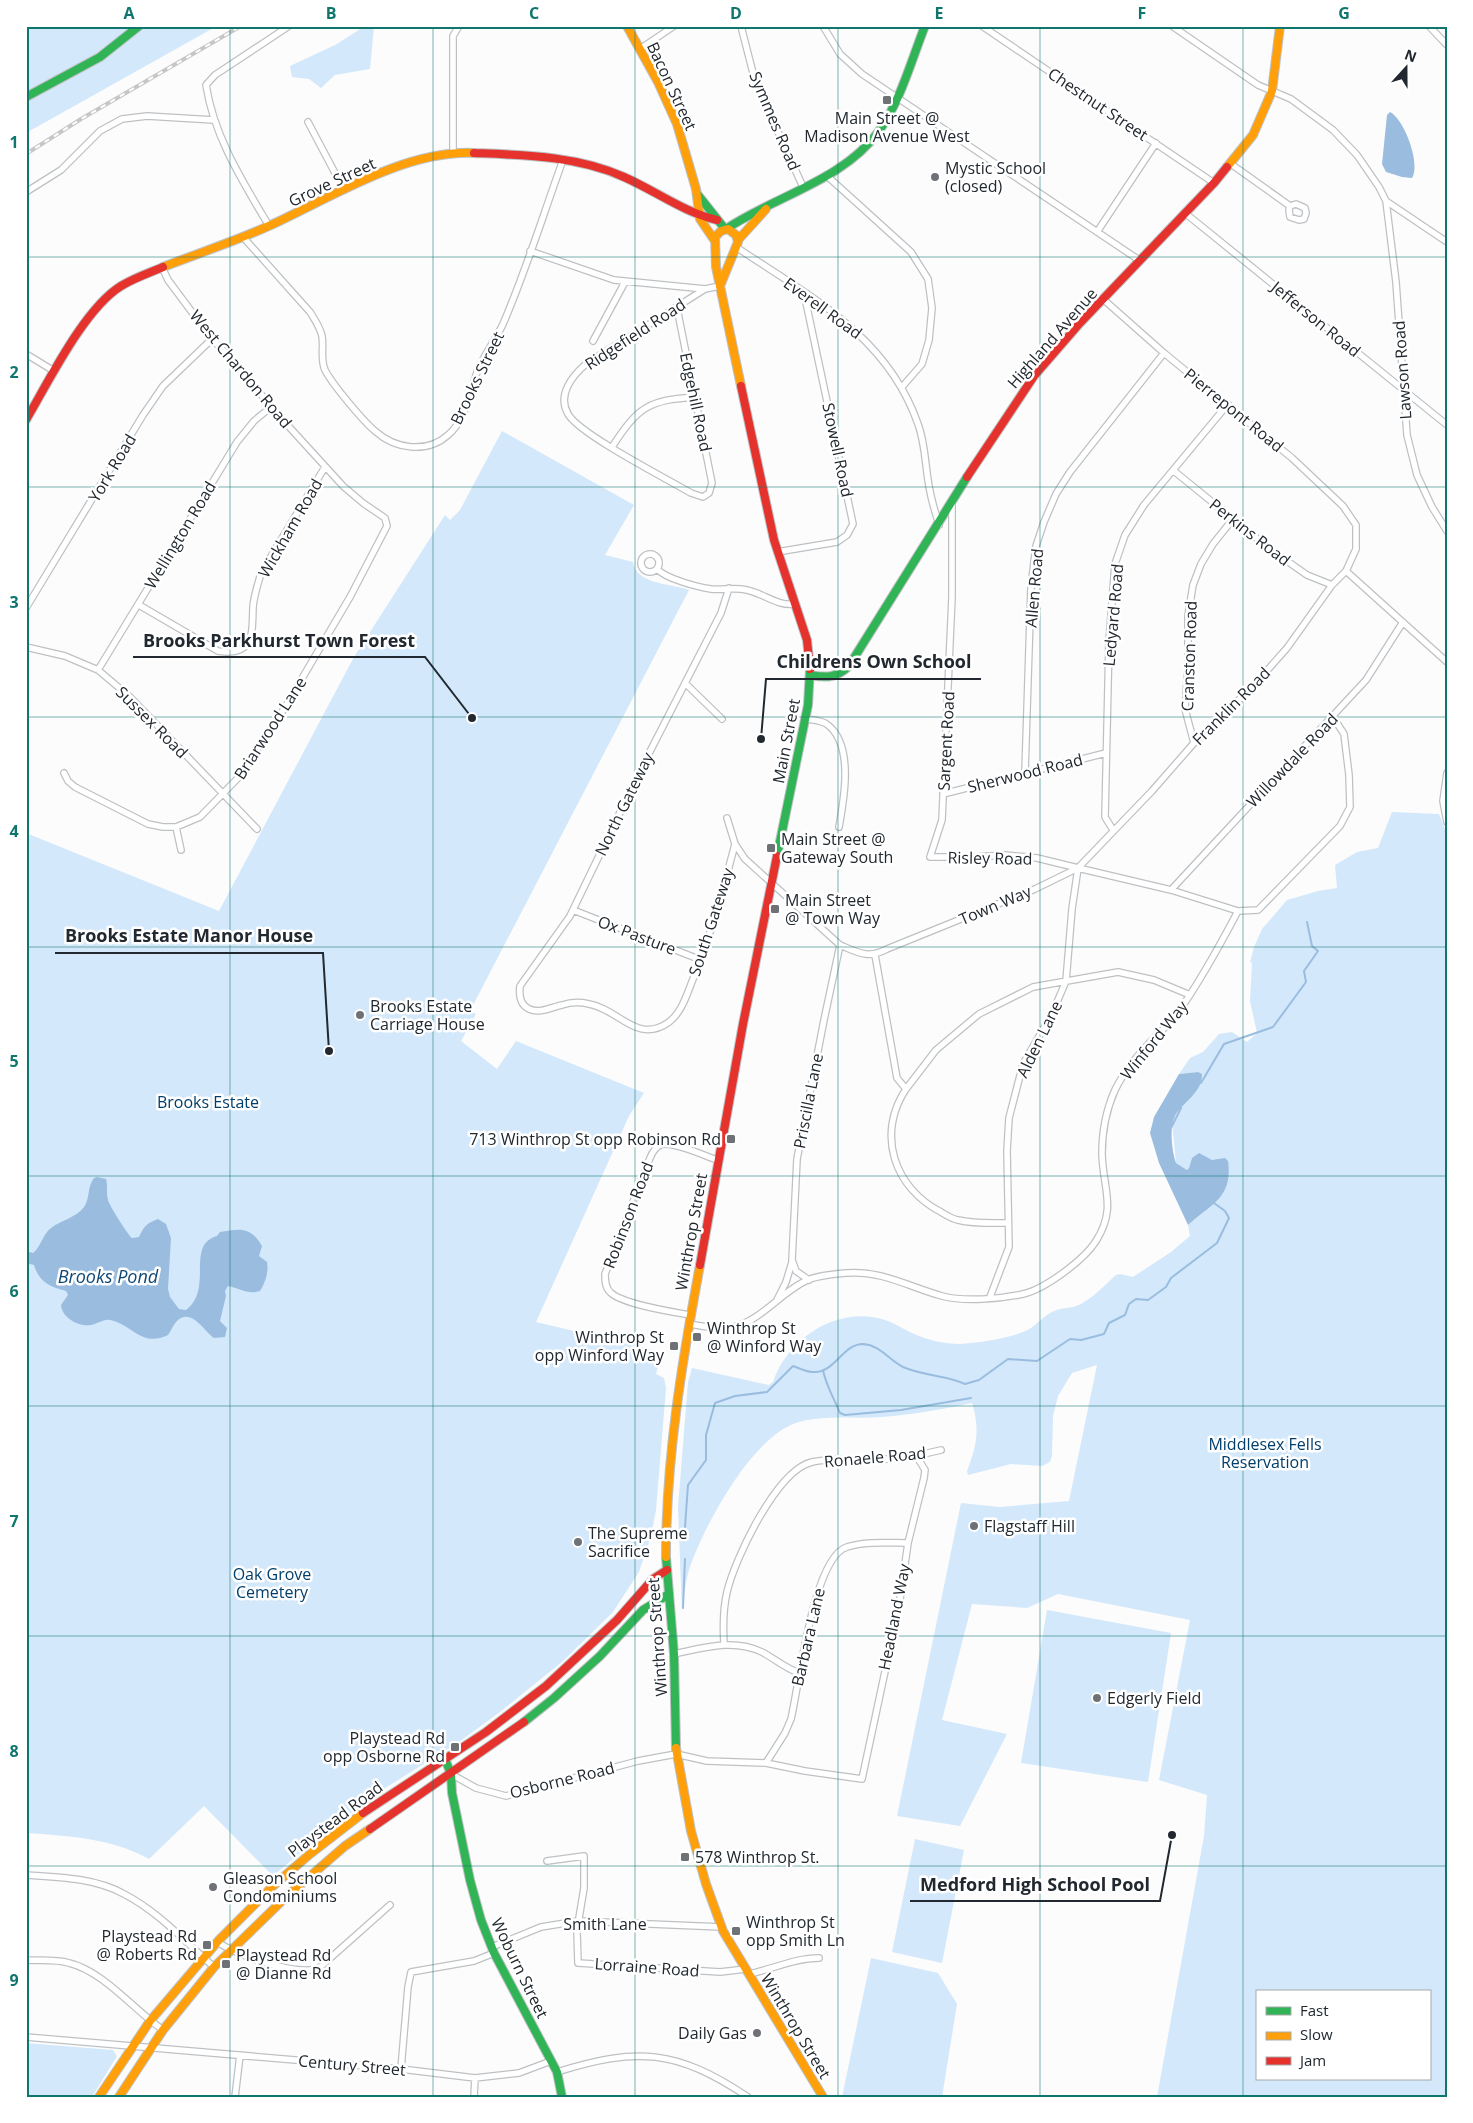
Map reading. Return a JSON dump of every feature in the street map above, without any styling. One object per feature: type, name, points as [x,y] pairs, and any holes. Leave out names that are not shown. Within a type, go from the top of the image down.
[{"type":"main road","points":[[26,97],[101,58],[139,26]]},
{"type":"main road","name":"Bacon Street","points":[[627,26],[658,82],[677,124],[696,188],[699,216],[702,224],[715,242]]},
{"type":"main road","points":[[774,203],[730,252],[723,252],[718,249],[715,242],[717,234],[852,159],[872,140],[884,123],[896,98],[926,26]]},
{"type":"main road","name":"Highland Avenue","points":[[810,675],[825,678],[839,676],[849,666],[990,441],[1034,376],[1139,260],[1214,183],[1253,135],[1272,91],[1280,26]]},
{"type":"main road","name":"Grove Street","points":[[26,420],[84,323],[102,302],[128,282],[269,226],[344,190],[404,165],[453,152],[522,155],[563,160],[599,168],[623,176],[699,216],[718,220]]},
{"type":"main road","name":"Bacon Street","points":[[696,188],[705,205],[726,229]]},
{"type":"main road","points":[[720,286],[736,245],[734,232],[726,229]]},
{"type":"main road","name":"Main Street","points":[[715,242],[715,262],[735,364],[777,552],[807,640],[810,675],[806,719],[743,1024],[727,1116]]},
{"type":"main road","name":"Winthrop Street","points":[[727,1116],[717,1160],[689,1320],[672,1436],[667,1570],[674,1654],[676,1754],[691,1831],[706,1884],[722,1927],[823,2097]]},
{"type":"main road","name":"Playstead Road","points":[[99,2097],[150,2021],[217,1942],[273,1886],[310,1854],[370,1808],[509,1715],[546,1686],[609,1628],[653,1579],[667,1570]]},
{"type":"main road","name":"Playstead Road","points":[[119,2097],[163,2030],[214,1967],[284,1898],[345,1846],[511,1732],[554,1698],[618,1637],[645,1608],[669,1594]]},
{"type":"main road","points":[[609,1628],[618,1637]]},
{"type":"main road","name":"Woburn Street","points":[[445,1759],[451,1774],[452,1793],[470,1880],[481,1920],[493,1950],[557,2072],[562,2097]]},
{"type":"street","points":[[269,226],[237,172],[214,120],[206,86],[209,80],[289,26]]},
{"type":"street","points":[[453,152],[453,36],[459,26]]},
{"type":"street","points":[[640,49],[674,26]]},
{"type":"street","name":"Symmes Road","points":[[741,26],[755,81],[803,187]]},
{"type":"street","points":[[823,26],[836,50],[849,63],[896,98],[1139,260]]},
{"type":"street","name":"Chestnut Street","points":[[982,26],[1214,183]]},
{"type":"street","points":[[1172,26],[1255,83],[1290,99],[1341,136],[1370,173],[1386,201],[1447,242]]},
{"type":"street","points":[[1429,26],[1447,45]]},
{"type":"street","points":[[26,192],[58,172],[94,136],[107,126],[122,119],[147,116],[214,120]]},
{"type":"street","points":[[308,122],[344,190]]},
{"type":"street","points":[[1097,232],[1156,143]]},
{"type":"street","name":"Brooks Street","points":[[243,237],[318,323],[322,337],[325,369],[333,382],[375,432],[396,445],[408,447],[425,446],[449,434],[462,415],[479,368],[502,325],[563,160]]},
{"type":"street","points":[[1231,164],[1290,206]]},
{"type":"street","points":[[826,174],[911,252],[928,279],[932,308],[929,340],[922,364],[902,387]]},
{"type":"street","name":"Lawson Road","points":[[1386,201],[1396,282],[1407,435],[1417,476],[1432,507],[1447,531]]},
{"type":"street","name":"Jefferson Road","points":[[1185,213],[1447,425]]},
{"type":"street","name":"Everell Road","points":[[736,245],[836,314],[858,332],[876,351],[902,387],[918,424],[930,491],[939,524]]},
{"type":"street","points":[[530,251],[609,279],[705,289]]},
{"type":"street","name":"West Chardon Road","points":[[162,267],[168,280],[212,339],[241,369],[271,408],[325,467]]},
{"type":"street","points":[[593,341],[625,282]]},
{"type":"street","name":"Ridgefield Road","points":[[707,496],[698,497],[691,494],[586,432],[569,416],[565,401],[568,385],[572,378],[586,364],[705,289],[720,286]]},
{"type":"street","name":"Stowell Road","points":[[777,552],[837,542],[847,535],[853,524],[804,293]]},
{"type":"street","name":"Pierrepont Road","points":[[1103,299],[1164,353],[1292,458],[1343,506],[1356,528]]},
{"type":"street","name":"Edgehill Road","points":[[677,308],[712,483],[707,496]]},
{"type":"street","name":"York Road","points":[[26,608],[163,386],[212,339]]},
{"type":"street","name":"Allen Road","points":[[1025,772],[1029,710],[1031,587],[1036,546],[1056,494],[1070,472],[1164,353]]},
{"type":"street","points":[[26,354],[54,371]]},
{"type":"street","points":[[612,447],[627,425],[643,409],[666,399],[696,397]]},
{"type":"street","name":"Ledyard Road","points":[[1113,830],[1105,817],[1110,633],[1115,564],[1125,535],[1144,505],[1228,404]]},
{"type":"street","name":"Wellington Road","points":[[98,670],[237,442],[254,421],[271,408]]},
{"type":"street","name":"Wickham Road","points":[[138,605],[218,651],[232,652],[244,647],[253,631],[253,606],[261,573],[325,467]]},
{"type":"street","name":"Briarwood Lane","points":[[176,827],[200,818],[239,777],[284,709],[350,597],[387,526],[385,518],[358,499],[325,467]]},
{"type":"street","name":"Perkins Road","points":[[1174,470],[1233,520],[1307,575],[1332,585]]},
{"type":"street","name":"Sargent Road","points":[[930,857],[942,820],[952,597],[952,503]]},
{"type":"street","name":"Cranston Road","points":[[1194,743],[1185,708],[1188,668],[1188,616],[1193,585],[1201,564],[1213,544],[1233,520]]},
{"type":"street","name":"Franklin Road","points":[[1078,868],[1152,791],[1194,743],[1256,683],[1287,648],[1332,585],[1346,571],[1356,549],[1356,528]]},
{"type":"street","points":[[657,569],[668,576],[698,586],[750,590],[782,604],[795,604]]},
{"type":"street","points":[[1346,571],[1447,662]]},
{"type":"street","name":"North Gateway","points":[[531,1010],[520,999],[520,986],[562,930],[573,910],[637,777],[721,613],[729,588]]},
{"type":"street","name":"Willowdale Road","points":[[1170,890],[1333,718],[1366,680],[1403,622]]},
{"type":"street","name":"Sussex Road","points":[[26,647],[65,656],[98,670],[130,697],[257,829]]},
{"type":"street","points":[[685,683],[722,719]]},
{"type":"street","points":[[1078,868],[1170,890],[1238,912],[1258,910],[1340,826],[1350,807],[1349,775],[1344,734],[1333,718]]},
{"type":"street","points":[[806,719],[821,721],[829,726],[840,743],[845,764],[845,795],[839,827]]},
{"type":"street","name":"Sherwood Road","points":[[943,794],[1106,753]]},
{"type":"street","points":[[64,773],[68,781],[75,787],[100,801],[148,824],[176,827],[181,850]]},
{"type":"street","points":[[1447,773],[1443,801],[1447,822]]},
{"type":"street","points":[[727,818],[735,844]]},
{"type":"street","name":"South Gateway","points":[[735,844],[745,859],[773,885]]},
{"type":"street","name":"South Gateway","points":[[531,1010],[545,1010],[568,1004],[589,1004],[604,1009],[634,1027],[644,1029],[656,1028],[667,1023],[680,1008],[701,960],[715,920],[735,844]]},
{"type":"street","name":"Risley Road","points":[[930,857],[1005,855],[1037,858],[1078,868]]},
{"type":"street","name":"Town Way","points":[[875,955],[1035,889],[1078,868]]},
{"type":"street","name":"Alden Lane","points":[[990,1297],[1002,1272],[1009,1247],[1007,1151],[1009,1118],[1014,1092],[1023,1064],[1052,1014],[1066,981],[1072,909],[1078,868]]},
{"type":"street","points":[[773,885],[840,945],[857,953],[875,955],[896,1078],[906,1089]]},
{"type":"street","name":"Ox Pasture","points":[[573,910],[701,960]]},
{"type":"street","name":"Winford Way","points":[[689,1320],[715,1328],[734,1327],[752,1319],[808,1280],[846,1273],[866,1273],[888,1277],[943,1296],[975,1299],[1025,1294],[1050,1282],[1078,1260],[1095,1242],[1105,1223],[1109,1201],[1102,1155],[1103,1133],[1115,1090],[1141,1051],[1176,1016],[1210,965],[1238,912]]},
{"type":"street","name":"Priscilla Lane","points":[[775,1302],[786,1282],[792,1260],[797,1159],[840,945]]},
{"type":"street","points":[[1008,1223],[957,1220],[926,1204],[903,1180],[892,1150],[891,1122],[906,1089],[936,1050],[979,1014],[1033,987],[1118,972],[1154,980],[1190,995]]},
{"type":"street","name":"Robinson Road","points":[[689,1320],[616,1297],[608,1290],[605,1274],[650,1158],[656,1148],[669,1144],[717,1160]]},
{"type":"street","points":[[792,1260],[796,1271],[808,1280]]},
{"type":"street","name":"Ronaele Road","points":[[724,1644],[724,1608],[732,1574],[753,1530],[773,1497],[791,1473],[806,1464],[820,1461],[917,1457],[941,1450]]},
{"type":"street","name":"Headland Way","points":[[766,1763],[862,1779],[899,1606],[908,1543],[925,1470],[917,1457]]},
{"type":"street","name":"Barbara Lane","points":[[766,1763],[788,1726],[821,1581],[834,1557],[845,1547],[865,1544],[908,1543]]},
{"type":"street","points":[[674,1654],[724,1644],[739,1645],[753,1649],[799,1673]]},
{"type":"street","points":[[676,1754],[707,1761],[766,1763]]},
{"type":"street","name":"Osborne Road","points":[[451,1774],[476,1788],[506,1796],[638,1761],[676,1754]]},
{"type":"street","name":"Lorraine Road","points":[[548,1860],[584,1856],[584,1888],[577,1931],[578,1963],[747,1972]]},
{"type":"street","points":[[26,1875],[95,1883],[124,1893],[156,1914],[214,1967]]},
{"type":"street","points":[[217,1942],[230,1951],[298,1970],[318,1969],[390,1905]]},
{"type":"street","name":"Smith Lane","points":[[401,2069],[411,1972],[474,1960],[541,1926],[578,1921],[722,1927]]},
{"type":"street","points":[[747,1972],[770,1970],[800,1959],[819,1958]]},
{"type":"street","points":[[26,1960],[68,1962],[83,1968],[101,1979],[163,2030]]},
{"type":"street","name":"Century Street","points":[[26,2037],[401,2069],[475,2078],[519,2073],[551,2061]]},
{"type":"street","points":[[557,2072],[604,2059],[630,2055],[664,2057],[726,2082],[748,2097]]},
{"type":"street","points":[[235,2097],[240,2056]]},
{"type":"street","points":[[474,2097],[475,2078]]},
{"type":"green space","points":[[26,26],[217,26],[26,133]]},
{"type":"green space","points":[[365,26],[374,26],[370,69],[335,75],[321,88],[309,79],[292,77],[290,66],[335,45]]},
{"type":"green space","points":[[502,431],[634,505],[605,555],[633,562],[640,575],[647,579],[689,590],[470,1011],[476,1014],[461,1041],[497,1069],[516,1041],[644,1093],[629,1116],[536,1322],[662,1352],[656,1374],[664,1378],[666,1388],[656,1510],[651,1536],[639,1572],[613,1612],[562,1662],[459,1742],[382,1790],[321,1835],[273,1876],[204,1806],[149,1859],[120,1846],[105,1842],[26,1833],[26,833],[219,911],[354,657],[445,515],[450,520],[460,510]]},
{"type":"green space","name":"Middlesex Fells Reservation","points":[[1392,812],[1439,814],[1447,834],[1447,2097],[1157,2097],[1204,1836],[1207,1795],[1159,1780],[1190,1620],[1058,1594],[1027,1608],[972,1604],[942,1720],[1007,1734],[960,1826],[897,1816],[961,1503],[1000,1507],[1069,1501],[1097,1365],[1072,1373],[1058,1396],[1053,1416],[1052,1456],[1050,1462],[1042,1466],[1011,1464],[968,1475],[967,1471],[973,1453],[977,1429],[972,1403],[927,1412],[893,1416],[809,1420],[799,1422],[782,1430],[764,1444],[748,1463],[718,1507],[689,1570],[682,1611],[678,1507],[688,1382],[692,1368],[769,1385],[773,1382],[780,1366],[790,1352],[803,1339],[833,1321],[850,1317],[885,1320],[924,1338],[948,1343],[960,1344],[1007,1337],[1024,1332],[1055,1310],[1081,1304],[1116,1275],[1133,1277],[1171,1252],[1190,1236],[1188,1225],[1204,1212],[1215,1160],[1192,1158],[1187,1170],[1176,1163],[1172,1122],[1198,1072],[1179,1074],[1190,1058],[1203,1052],[1219,1034],[1232,1032],[1247,1042],[1257,1033],[1250,1001],[1252,962],[1250,963],[1254,947],[1262,929],[1287,900],[1318,891],[1337,888],[1335,865],[1357,852],[1378,848]]},
{"type":"green space","name":"Edgerly Field","points":[[1047,1610],[1171,1633],[1148,1782],[1021,1763]]},
{"type":"green space","points":[[915,1839],[964,1850],[942,1963],[892,1952]]},
{"type":"green space","points":[[871,1958],[938,1973],[957,2004],[942,2097],[842,2097]]},
{"type":"green space","points":[[26,2043],[113,2050],[117,2056],[92,2097],[26,2097]]},
{"type":"water","points":[[1390,112],[1401,123],[1410,142],[1414,162],[1412,178],[1386,172],[1382,164],[1387,115]]},
{"type":"water","points":[[1198,1072],[1202,1074],[1199,1087],[1178,1111],[1173,1121],[1172,1140],[1176,1163],[1187,1170],[1192,1158],[1199,1153],[1212,1160],[1225,1158],[1228,1161],[1229,1174],[1224,1192],[1188,1225],[1159,1163],[1150,1133],[1154,1117],[1179,1074]]},
{"type":"water","name":"Brooks Pond","points":[[94,1178],[106,1179],[109,1203],[132,1238],[139,1237],[146,1225],[154,1220],[158,1219],[166,1224],[171,1238],[168,1289],[170,1297],[179,1309],[186,1310],[194,1301],[200,1280],[203,1248],[208,1241],[220,1232],[234,1230],[245,1230],[254,1235],[258,1240],[262,1246],[259,1256],[267,1262],[265,1281],[260,1291],[255,1292],[247,1292],[228,1286],[225,1291],[226,1296],[220,1321],[227,1328],[225,1337],[214,1338],[192,1318],[187,1317],[182,1317],[177,1321],[168,1335],[151,1339],[137,1334],[118,1322],[105,1320],[94,1324],[81,1325],[72,1321],[64,1314],[61,1305],[68,1295],[66,1291],[55,1288],[42,1280],[34,1265],[26,1263],[26,1251],[33,1253],[51,1228],[81,1211],[86,1204],[90,1185]]},
{"type":"waterway","points":[[1201,1083],[1224,1044],[1273,1027],[1306,982],[1304,971],[1318,951],[1312,946],[1307,922]]},
{"type":"waterway","points":[[1171,1128],[1181,1108]]},
{"type":"waterway","points":[[684,1541],[688,1485],[706,1460],[706,1435],[715,1403],[735,1396],[767,1392],[793,1366],[809,1372],[822,1371],[850,1348],[863,1344],[874,1347],[903,1367],[965,1384],[979,1380],[1008,1359],[1037,1361],[1070,1339],[1081,1340],[1104,1334],[1109,1323],[1125,1315],[1129,1304],[1136,1299],[1148,1300],[1166,1287],[1171,1278],[1217,1243],[1229,1218],[1225,1211],[1214,1203]]},
{"type":"waterway","points":[[823,1370],[828,1387],[840,1413],[845,1415],[901,1410],[971,1398]]},
{"type":"waterway","points":[[683,1608],[685,1559]]},
{"type":"railway","points":[[26,154],[81,119],[241,26]]},
{"type":"traffic: fast","points":[[26,97],[100,57],[139,26]]},
{"type":"traffic: fast","points":[[726,229],[745,217],[828,175],[847,163],[864,148],[879,131],[894,106],[925,26]]},
{"type":"traffic: fast","points":[[698,195],[725,229]]},
{"type":"traffic: fast","points":[[810,675],[831,676],[840,673],[849,666],[967,477]]},
{"type":"traffic: fast","points":[[777,856],[808,705],[810,669]]},
{"type":"traffic: fast","points":[[666,1557],[674,1654],[676,1748]]},
{"type":"traffic: fast","points":[[524,1722],[554,1698],[600,1656],[643,1610],[669,1594]]},
{"type":"traffic: fast","points":[[445,1759],[451,1774],[452,1793],[470,1880],[481,1920],[494,1953],[557,2072],[562,2097]]},
{"type":"traffic: slow","points":[[627,26],[658,82],[677,124],[696,189],[700,219],[715,241]]},
{"type":"traffic: slow","points":[[1227,167],[1253,135],[1272,91],[1280,26]]},
{"type":"traffic: slow","points":[[163,267],[258,231],[344,189],[396,167],[448,154],[474,153]]},
{"type":"traffic: slow","points":[[738,240],[766,209]]},
{"type":"traffic: slow","points":[[720,286],[738,242],[736,235],[728,229],[721,231],[715,237],[716,267],[741,386]]},
{"type":"traffic: slow","points":[[666,1557],[669,1483],[676,1410],[700,1265]]},
{"type":"traffic: slow","points":[[676,1748],[691,1831],[706,1884],[723,1931],[823,2097]]},
{"type":"traffic: slow","points":[[99,2097],[150,2021],[219,1940],[273,1886],[310,1854],[363,1813]]},
{"type":"traffic: slow","points":[[119,2097],[163,2030],[214,1967],[285,1898],[345,1846],[370,1829]]},
{"type":"traffic: jam","points":[[474,153],[550,158],[588,165],[624,177],[681,207],[717,220]]},
{"type":"traffic: jam","points":[[967,477],[1034,376],[1080,323],[1214,183],[1227,167]]},
{"type":"traffic: jam","points":[[26,420],[68,347],[94,311],[121,286],[163,267]]},
{"type":"traffic: jam","points":[[741,386],[774,540],[807,640],[810,669]]},
{"type":"traffic: jam","points":[[700,1265],[743,1024],[777,856]]},
{"type":"traffic: jam","points":[[363,1813],[486,1732],[546,1686],[617,1620],[653,1579],[667,1570]]},
{"type":"traffic: jam","points":[[370,1829],[524,1722]]},
{"type":"place","name":"Main Street @ Madison Avenue West","points":[[887,100]]},
{"type":"place","name":"Mystic School (closed)","points":[[935,177]]},
{"type":"place","name":"Brooks Parkhurst Town Forest","points":[[472,718]]},
{"type":"place","name":"Childrens Own School","points":[[761,739]]},
{"type":"place","name":"Main Street @ Gateway South","points":[[771,848]]},
{"type":"place","name":"Main Street @ Town Way","points":[[775,909]]},
{"type":"place","name":"Brooks Estate Carriage House","points":[[360,1015]]},
{"type":"place","name":"Brooks Estate Manor House","points":[[329,1051]]},
{"type":"place","name":"713 Winthrop St opp Robinson Rd","points":[[731,1139]]},
{"type":"place","name":"Winthrop St @ Winford Way","points":[[697,1337]]},
{"type":"place","name":"Winthrop St opp Winford Way","points":[[674,1346]]},
{"type":"place","name":"Flagstaff Hill","points":[[974,1526]]},
{"type":"place","name":"The Supreme Sacrifice","points":[[578,1542]]},
{"type":"place","name":"Edgerly Field","points":[[1097,1698]]},
{"type":"place","name":"Playstead Rd opp Osborne Rd","points":[[455,1747]]},
{"type":"place","name":"Medford High School Pool","points":[[1172,1835]]},
{"type":"place","name":"578 Winthrop St.","points":[[685,1857]]},
{"type":"place","name":"Gleason School Condominiums","points":[[213,1887]]},
{"type":"place","name":"Winthrop St opp Smith Ln","points":[[736,1931]]},
{"type":"place","name":"Playstead Rd @ Roberts Rd","points":[[207,1945]]},
{"type":"place","name":"Playstead Rd @ Dianne Rd","points":[[226,1964]]},
{"type":"place","name":"Daily Gas","points":[[757,2033]]},
{"type":"park label","name":"Brooks Estate","points":[[208,1102]]},
{"type":"park label","name":"Oak Grove Cemetery","points":[[272,1583]]}]
